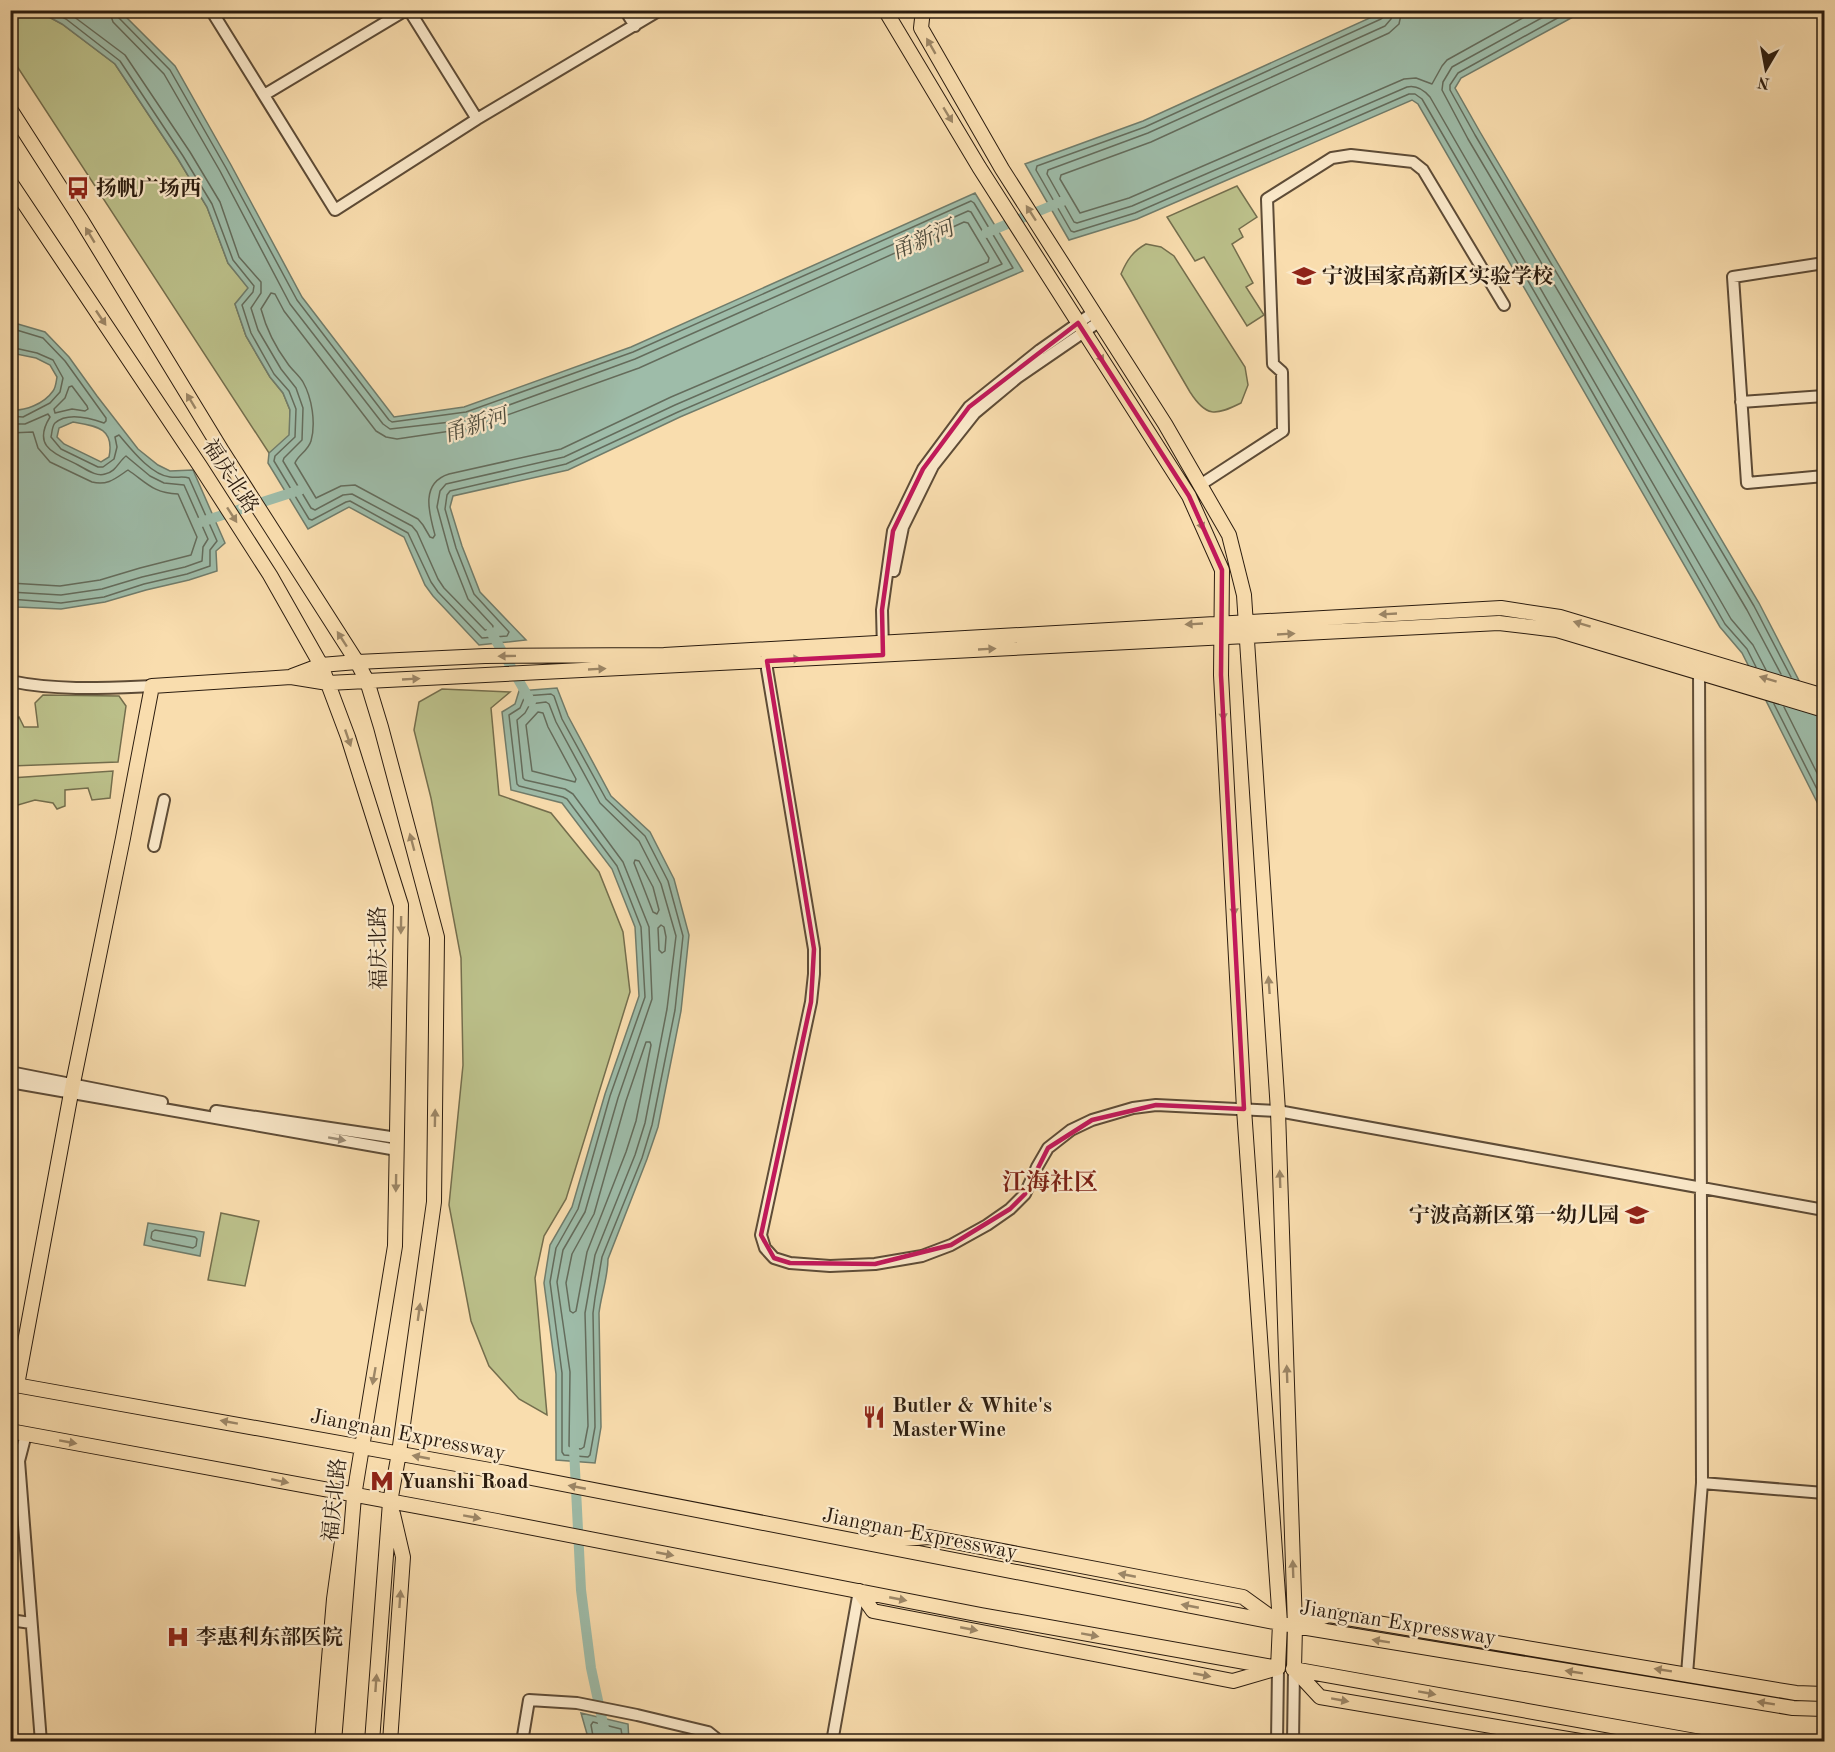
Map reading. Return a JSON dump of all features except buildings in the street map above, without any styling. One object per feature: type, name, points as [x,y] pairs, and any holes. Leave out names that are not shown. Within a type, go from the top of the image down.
[{"type":"main road","points":[[923,10],[921,28],[1002,169],[1165,424],[1228,535],[1244,595],[1278,1111],[1295,1626],[1294,1670],[1320,1697],[1586,1742]]},
{"type":"main road","points":[[888,12],[984,175],[1189,496],[1222,570],[1221,675],[1244,1109],[1280,1623],[1278,1668]]},
{"type":"main road","name":"福庆北路","points":[[10,109],[367,681],[437,937],[434,1202],[390,1502],[372,1742]]},
{"type":"main road","name":"福庆北路","points":[[10,182],[200,466],[270,575],[321,665],[348,737],[401,905],[395,1246],[354,1496],[334,1742]]},
{"type":"main road","points":[[14,1384],[152,686],[291,677],[328,683],[539,672],[1222,623],[1501,608],[1560,617],[1824,710]]},
{"type":"main road","points":[[886,648],[1222,637],[1499,623],[1557,630],[1824,696]]},
{"type":"main road","points":[[291,677],[321,665],[485,656],[767,655]]},
{"type":"main road","name":"Jiangnan Expressway","points":[[14,1384],[362,1446],[1295,1626],[1793,1708],[1824,1709]]},
{"type":"main road","points":[[10,1431],[608,1542],[993,1617],[1701,1742]]},
{"type":"main road","points":[[322,1742],[334,1599],[342,1544],[354,1496]]},
{"type":"main road","points":[[390,1502],[403,1557],[390,1742]]},
{"type":"main road","points":[[859,1591],[873,1611],[1233,1681],[1278,1668]]},
{"type":"main road","points":[[1295,1626],[1329,1615],[1796,1693],[1824,1694]]},
{"type":"street","points":[[212,10],[335,210],[477,119],[660,10]]},
{"type":"street","points":[[264,95],[407,10],[477,119]]},
{"type":"street","points":[[626,10],[635,26]]},
{"type":"street","points":[[1200,485],[1283,431],[1282,372],[1273,364],[1267,199],[1332,159],[1351,155],[1413,162],[1423,170],[1504,305]]},
{"type":"street","points":[[1824,263],[1733,277],[1747,483],[1824,476]]},
{"type":"street","points":[[886,648],[888,598],[903,527],[933,466],[975,413],[1081,327],[1097,317]]},
{"type":"street","points":[[1741,402],[1824,396]]},
{"type":"street","points":[[767,655],[767,669],[814,949],[811,1002],[761,1234],[765,1248],[774,1258],[790,1263],[830,1266],[875,1264],[922,1256],[951,1245],[987,1226],[1010,1209],[1025,1194],[1048,1148],[1071,1130],[1092,1120],[1133,1108],[1156,1105],[1278,1111],[1824,1210]]},
{"type":"street","points":[[1687,1674],[1702,1483],[1699,665]]},
{"type":"street","points":[[10,681],[79,689],[152,686]]},
{"type":"street","points":[[154,846],[164,800]]},
{"type":"street","points":[[10,1072],[72,1089]]},
{"type":"street","points":[[10,1082],[72,1089],[397,1144]]},
{"type":"street","points":[[26,1434],[19,1461],[41,1742]]},
{"type":"street","points":[[1702,1483],[1824,1493]]},
{"type":"street","points":[[832,1742],[859,1591]]},
{"type":"street","points":[[10,1620],[31,1623]]},
{"type":"street","points":[[1277,1742],[1278,1668]]},
{"type":"street","points":[[1293,1742],[1294,1670]]},
{"type":"street","points":[[522,1742],[529,1700],[577,1703],[637,1715],[708,1732],[718,1740],[725,1742]]},
{"type":"highlighted area","points":[[1078,323],[1189,496],[1222,570],[1221,675],[1244,1109],[1156,1105],[1092,1120],[1048,1148],[1025,1194],[1010,1209],[951,1245],[875,1264],[790,1263],[774,1258],[761,1235],[811,1002],[814,949],[767,661],[883,655],[882,610],[893,531],[923,469],[969,407]]},
{"type":"green space","points":[[11,11],[38,11],[62,24],[115,64],[207,207],[228,263],[249,288],[235,304],[246,336],[270,377],[283,393],[290,410],[290,435],[269,453],[11,57]]},
{"type":"green space","points":[[1237,186],[1257,217],[1239,229],[1243,237],[1232,244],[1253,283],[1246,287],[1264,315],[1247,326],[1204,257],[1195,261],[1167,217]]},
{"type":"green space","points":[[1146,244],[1161,247],[1174,256],[1245,367],[1248,385],[1241,403],[1212,412],[1201,406],[1190,392],[1121,274],[1131,256]]},
{"type":"green space","points":[[442,689],[510,692],[491,708],[499,795],[551,813],[599,872],[623,932],[630,992],[566,1199],[544,1236],[535,1278],[547,1415],[519,1399],[489,1366],[471,1321],[449,1205],[463,1065],[461,958],[431,798],[414,730],[419,702]]},
{"type":"green space","points":[[43,695],[119,696],[126,706],[118,762],[11,766],[11,725],[19,717],[24,727],[38,727],[35,703]]},
{"type":"green space","points":[[113,771],[110,798],[92,800],[88,788],[65,790],[65,806],[57,809],[53,803],[35,800],[11,807],[11,778]]},
{"type":"green space","points":[[221,1213],[259,1221],[245,1286],[208,1280]]},
{"type":"water","points":[[38,11],[120,11],[175,66],[302,297],[394,417],[464,407],[631,347],[975,193],[1023,271],[680,417],[568,470],[453,496],[450,507],[480,592],[526,640],[479,645],[425,585],[404,537],[349,507],[308,529],[268,463],[269,453],[289,435],[290,410],[283,393],[270,377],[246,336],[235,304],[248,288],[228,263],[207,207],[115,64],[62,24]]},
{"type":"water","points":[[1385,11],[1584,11],[1461,78],[1455,88],[1759,603],[1824,729],[1824,816],[1742,653],[1720,627],[1418,104],[1412,100],[1137,219],[1069,240],[1025,164],[1143,121]]},
{"type":"water","points":[[11,322],[45,332],[69,357],[138,449],[158,465],[170,471],[193,470],[225,543],[216,551],[217,571],[105,602],[61,609],[11,605],[11,410],[28,408],[45,400],[54,389],[57,377],[50,365],[36,358],[11,353]],"holes":[[[73,422],[102,430],[109,440],[109,457],[101,462],[64,444],[57,437],[59,428]]]},
{"type":"water","points":[[557,688],[568,716],[611,796],[650,832],[674,879],[689,935],[681,1011],[658,1127],[608,1259],[599,1313],[601,1427],[595,1463],[556,1460],[556,1374],[544,1283],[550,1245],[572,1207],[605,1094],[639,996],[635,927],[612,869],[562,803],[511,790],[502,712],[515,704],[519,691]]},
{"type":"water","points":[[148,1223],[204,1232],[200,1256],[144,1245]]},
{"type":"water","points":[[581,1713],[628,1724],[629,1741],[589,1741]]},
{"type":"waterway","name":"甬新河","points":[[986,233],[1063,201]]},
{"type":"waterway","name":"甬新河","points":[[201,522],[300,490]]},
{"type":"waterway","points":[[491,632],[531,702]]},
{"type":"waterway","points":[[574,1449],[581,1590],[591,1668],[607,1742]]},
{"type":"place","name":"扬帆广场西","points":[[78,188]]},
{"type":"place","name":"宁波国家高新区实验学校","points":[[1304,276]]},
{"type":"place","name":"宁波高新区第一幼儿园","points":[[1637,1215]]},
{"type":"place","name":"Butler & White's MasterWine","points":[[874,1417]]},
{"type":"place","name":"Yuanshi Road","points":[[382,1481]]},
{"type":"place","name":"李惠利东部医院","points":[[178,1637]]},
{"type":"district","name":"江海社区","points":[[1050,1182]]}]
